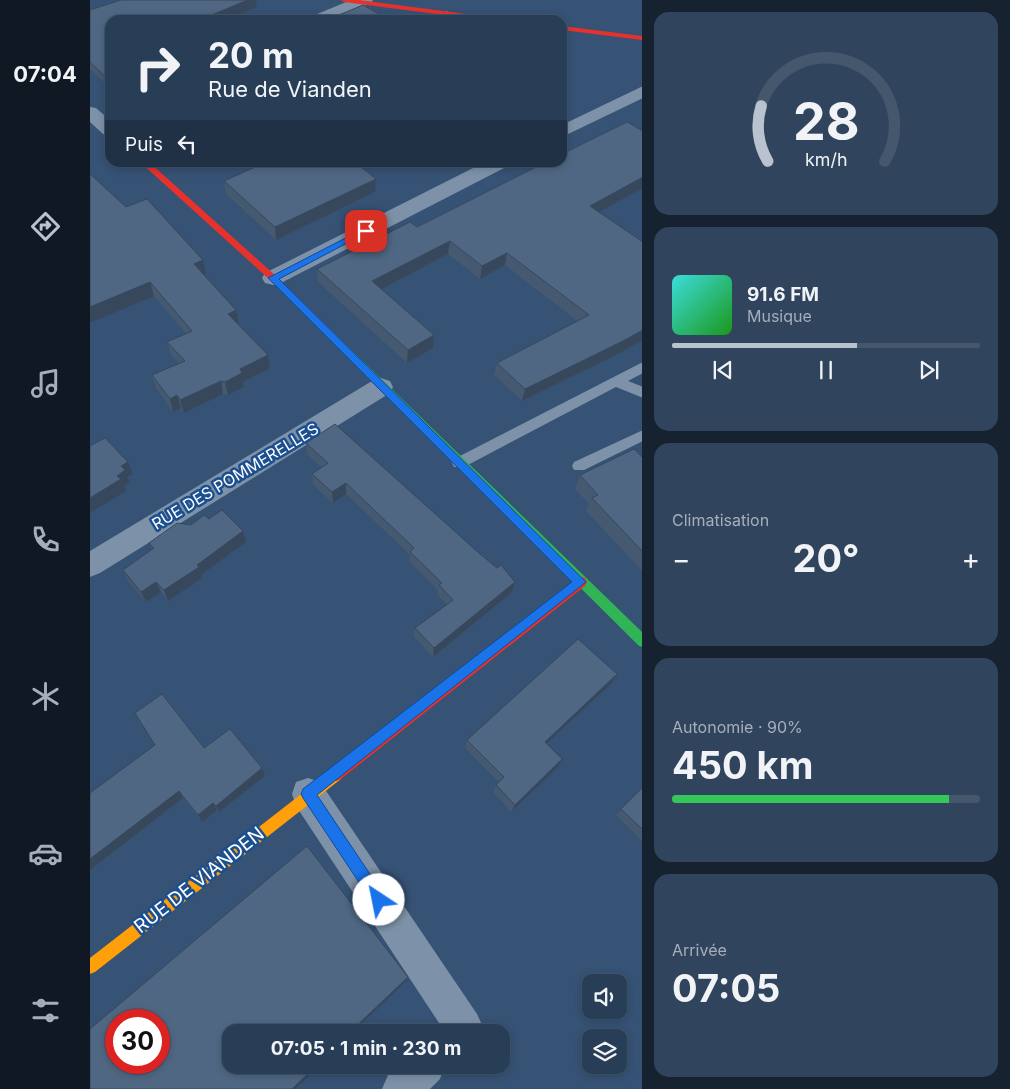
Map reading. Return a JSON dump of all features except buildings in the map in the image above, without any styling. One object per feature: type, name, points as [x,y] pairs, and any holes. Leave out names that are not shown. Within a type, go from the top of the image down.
[{"type":"street","points":[[327,15],[356,1],[454,15]]},
{"type":"street","points":[[567,29],[642,38]]},
{"type":"street","points":[[567,129],[642,91]]},
{"type":"street","points":[[105,107],[90,113],[105,126]]},
{"type":"street","points":[[149,167],[272,278],[642,642]]},
{"type":"street","points":[[272,278],[491,167]]},
{"type":"street","name":"RUE DES POMMERELLES","points":[[90,564],[381,387]]},
{"type":"street","name":"RUE DE VIANDEN","points":[[90,966],[581,582]]},
{"type":"street","points":[[308,794],[462,1024]]},
{"type":"street","points":[[402,1089],[417,1074]]},
{"type":"lane","points":[[458,463],[642,367]]},
{"type":"lane","points":[[616,381],[642,393]]},
{"type":"lane","points":[[579,466],[642,435]]},
{"type":"traffic: fast","points":[[331,335],[642,641]]},
{"type":"traffic: slow","points":[[90,967],[336,774]]},
{"type":"traffic: jam","points":[[344,0],[459,15]]},
{"type":"traffic: jam","points":[[567,29],[642,38]]},
{"type":"traffic: jam","points":[[150,167],[273,278],[331,335]]},
{"type":"traffic: jam","points":[[336,774],[581,582]]},
{"type":"route","points":[[366,231],[272,278],[581,582],[308,794],[379,900]]}]
